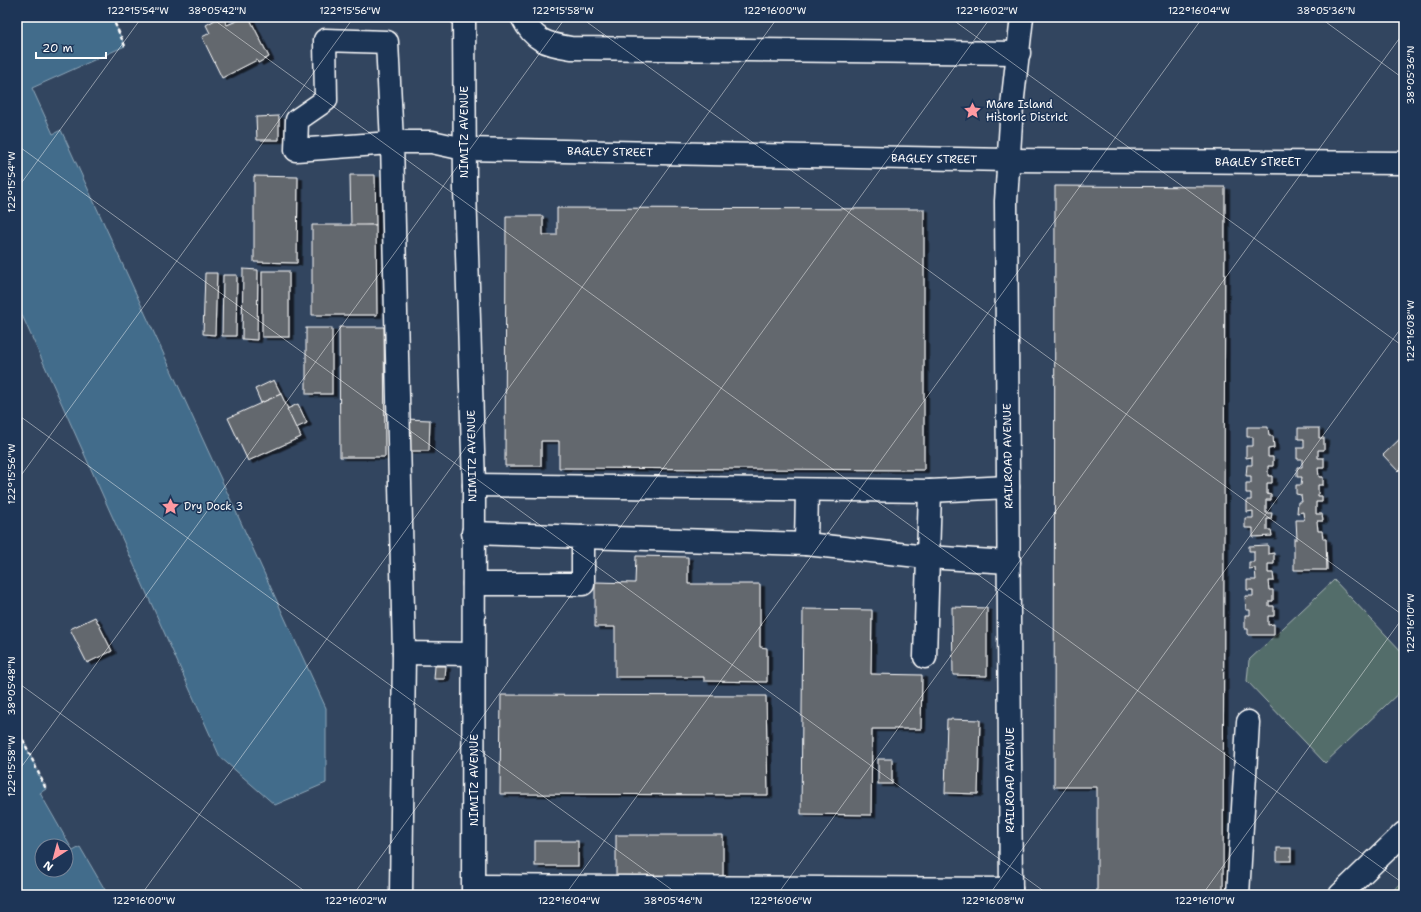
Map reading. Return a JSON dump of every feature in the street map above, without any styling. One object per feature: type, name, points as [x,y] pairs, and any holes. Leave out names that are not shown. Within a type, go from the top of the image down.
[{"type":"street","name":"NIMITZ AVENUE","points":[[464,17],[464,149],[474,486],[474,891]]},
{"type":"street","points":[[522,17],[527,27],[546,44],[571,48],[1019,53]]},
{"type":"street","name":"RAILROAD AVENUE","points":[[1011,892],[1010,562],[1006,209],[1012,106],[1019,53],[1026,17]]},
{"type":"street","name":"BAGLEY STREET","points":[[392,142],[387,42],[325,40],[326,100],[297,120],[296,150],[392,142],[432,142],[464,149],[1008,160],[1404,163]]},
{"type":"street","points":[[392,142],[404,653],[401,895]]},
{"type":"street","points":[[474,486],[930,491],[1008,487]]},
{"type":"street","points":[[806,544],[807,490]]},
{"type":"street","points":[[926,657],[930,491]]},
{"type":"street","points":[[473,533],[806,544],[928,556],[1010,562]]},
{"type":"street","points":[[474,584],[583,584],[583,537]]},
{"type":"street","points":[[404,653],[473,654]]},
{"type":"street","points":[[1238,895],[1248,722]]},
{"type":"street","points":[[1340,895],[1404,834]]},
{"type":"street","points":[[474,891],[1011,892]]},
{"type":"path","points":[[112,17],[126,46]]},
{"type":"path","points":[[17,727],[46,789]]},
{"type":"shaded area","name":"Dry Dock 3","points":[[17,17],[112,17],[125,46],[32,88],[53,134],[61,130],[326,708],[326,783],[275,805],[220,757],[17,304]]},
{"type":"shaded area","points":[[112,17],[1404,17],[1404,879],[1389,895],[17,895],[17,860],[34,850],[34,878],[74,878],[74,838],[54,838],[63,833],[40,793],[46,789],[17,727],[17,124],[32,88],[125,46]]},
{"type":"shaded area","points":[[17,727],[46,789],[40,793],[66,838],[34,838],[34,878],[74,878],[74,850],[80,847],[108,895],[17,895]]},
{"type":"green space","points":[[1334,580],[1404,654],[1404,688],[1325,763],[1247,681],[1249,660]]},
{"type":"green space","points":[[1404,879],[1404,895],[1389,895]]},
{"type":"building","points":[[249,17],[269,57],[258,63],[257,60],[222,78],[202,37],[210,33],[206,25],[215,20],[224,19],[227,25]]},
{"type":"building","points":[[279,116],[279,140],[257,140],[256,117]]},
{"type":"building","points":[[350,175],[375,175],[376,225],[351,226]]},
{"type":"building","points":[[254,176],[298,177],[297,263],[254,262]]},
{"type":"building","points":[[1055,186],[1225,187],[1223,895],[1097,895],[1097,787],[1054,787]]},
{"type":"building","points":[[557,208],[924,209],[924,470],[559,468],[559,441],[541,441],[541,466],[505,466],[506,216],[543,216],[543,235],[557,235]]},
{"type":"building","points":[[312,225],[376,225],[377,315],[312,315]]},
{"type":"building","points":[[243,269],[258,270],[257,340],[242,339]]},
{"type":"building","points":[[262,271],[289,271],[289,337],[262,337]]},
{"type":"building","points":[[205,273],[217,273],[215,335],[203,334]]},
{"type":"building","points":[[223,275],[237,275],[236,336],[222,336]]},
{"type":"building","points":[[339,327],[384,327],[385,457],[340,457]]},
{"type":"building","points":[[306,328],[332,328],[332,394],[306,394]]},
{"type":"building","points":[[274,380],[281,394],[261,403],[255,389]]},
{"type":"building","points":[[281,394],[301,437],[248,461],[228,418]]},
{"type":"building","points":[[298,404],[307,423],[296,428],[287,409]]},
{"type":"building","points":[[405,419],[430,420],[429,451],[405,451]]},
{"type":"building","points":[[1247,427],[1268,427],[1269,436],[1273,436],[1274,448],[1268,449],[1268,457],[1273,457],[1273,466],[1268,466],[1268,476],[1272,476],[1272,483],[1267,483],[1267,494],[1271,495],[1271,500],[1266,500],[1266,513],[1272,513],[1271,519],[1267,519],[1267,530],[1271,530],[1272,536],[1253,537],[1253,528],[1245,528],[1245,518],[1253,518],[1253,511],[1247,512],[1247,500],[1251,500],[1251,493],[1246,493],[1246,483],[1251,483],[1251,476],[1246,476],[1247,465],[1252,465],[1252,457],[1246,458],[1246,446],[1253,446],[1253,437],[1247,437]]},
{"type":"building","points":[[1298,428],[1319,428],[1319,438],[1324,438],[1324,450],[1318,450],[1318,458],[1324,458],[1324,468],[1318,468],[1319,477],[1323,477],[1323,485],[1318,485],[1318,496],[1322,496],[1322,502],[1316,502],[1316,514],[1322,514],[1323,521],[1317,521],[1318,531],[1322,531],[1323,539],[1326,539],[1327,570],[1294,570],[1294,539],[1297,539],[1296,520],[1304,520],[1303,512],[1297,513],[1298,502],[1302,502],[1301,495],[1296,494],[1296,485],[1301,485],[1302,477],[1297,477],[1297,467],[1302,467],[1302,459],[1297,459],[1297,448],[1304,448],[1304,439],[1298,439]]},
{"type":"building","points":[[1404,435],[1404,466],[1398,471],[1383,455]]},
{"type":"building","points":[[1268,545],[1268,554],[1274,553],[1274,564],[1268,564],[1268,573],[1273,573],[1274,581],[1268,581],[1269,590],[1273,590],[1273,601],[1269,601],[1269,606],[1274,606],[1274,616],[1268,616],[1268,625],[1274,624],[1274,635],[1248,635],[1248,629],[1245,629],[1245,615],[1250,615],[1250,610],[1246,610],[1245,596],[1253,596],[1253,590],[1247,590],[1247,580],[1256,580],[1255,568],[1249,569],[1249,562],[1254,562],[1254,551],[1249,551],[1249,546]]},
{"type":"building","points":[[636,556],[688,557],[688,584],[760,584],[760,647],[767,648],[767,682],[704,681],[704,677],[615,677],[615,627],[595,627],[595,582],[635,583]]},
{"type":"building","points":[[952,607],[987,608],[987,676],[953,675]]},
{"type":"building","points":[[803,609],[872,610],[871,674],[922,675],[921,729],[872,729],[871,815],[801,814]]},
{"type":"building","points":[[95,617],[112,651],[87,663],[70,629]]},
{"type":"building","points":[[435,666],[446,666],[445,679],[434,679]]},
{"type":"building","points":[[501,695],[766,696],[768,795],[500,794]]},
{"type":"building","points":[[947,719],[980,720],[978,794],[945,793]]},
{"type":"building","points":[[878,759],[892,759],[892,784],[878,784]]},
{"type":"building","points":[[616,835],[723,835],[723,879],[616,878]]},
{"type":"building","points":[[535,841],[578,841],[578,866],[535,866]]},
{"type":"building","points":[[1277,848],[1291,848],[1291,861],[1277,861]]},
{"type":"place","name":"Mare Island Historic District","points":[[973,110]]},
{"type":"place","name":"Dry Dock 3","points":[[171,506]]}]
